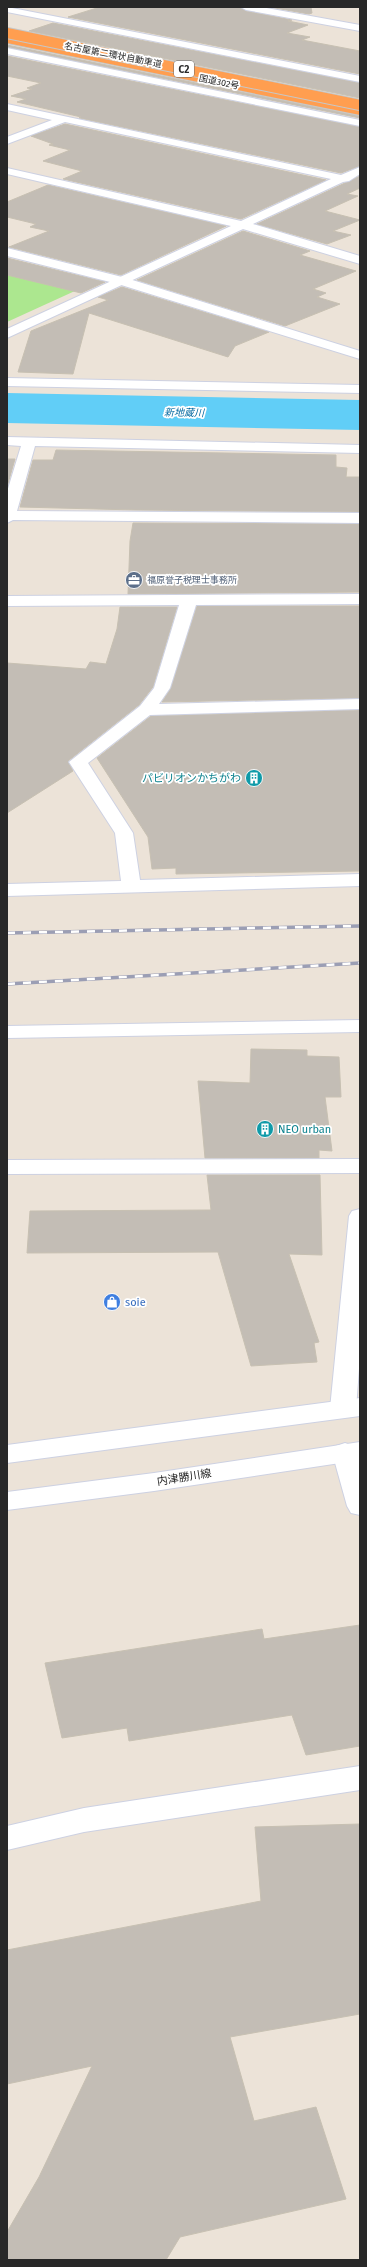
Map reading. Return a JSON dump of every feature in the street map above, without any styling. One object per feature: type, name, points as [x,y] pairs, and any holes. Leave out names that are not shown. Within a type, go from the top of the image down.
[{"type":"highway","name":"名古屋第二環状自動車道","points":[[7,24],[214,65],[357,91]]},
{"type":"highway","name":"名古屋第二環状自動車道","points":[[7,33],[360,105]]},
{"type":"highway","name":"国道302号","points":[[7,40],[360,110]]},
{"type":"highway","points":[[214,65],[237,69]]},
{"type":"highway","points":[[197,72],[360,110]]},
{"type":"street","points":[[18,11],[30,7]]},
{"type":"street","points":[[246,7],[360,28]]},
{"type":"street","points":[[7,9],[360,78]]},
{"type":"street","points":[[7,51],[360,123]]},
{"type":"street","points":[[237,86],[254,58]]},
{"type":"street","points":[[280,106],[319,103]]},
{"type":"street","points":[[7,107],[360,183]]},
{"type":"street","points":[[7,141],[64,119]]},
{"type":"street","points":[[7,334],[360,170]]},
{"type":"street","points":[[7,171],[243,225],[360,260]]},
{"type":"street","points":[[7,252],[122,281],[360,355]]},
{"type":"street","points":[[7,382],[360,389]]},
{"type":"street","points":[[7,441],[360,449]]},
{"type":"street","points":[[29,442],[7,516],[360,518]]},
{"type":"street","points":[[7,601],[360,599]]},
{"type":"street","points":[[130,885],[124,833],[78,762],[146,710],[162,688],[189,600]]},
{"type":"street","points":[[146,710],[360,704]]},
{"type":"street","points":[[7,890],[130,885],[360,880]]},
{"type":"street","points":[[7,1032],[360,1026]]},
{"type":"street","points":[[7,1167],[360,1166]]},
{"type":"street","points":[[7,1454],[351,1408],[360,1216]]},
{"type":"street","points":[[353,1452],[360,1506]]},
{"type":"street","name":"内津勝川線","points":[[7,1501],[154,1482],[353,1452]]},
{"type":"street","points":[[7,1838],[84,1820],[360,1778]]},
{"type":"green space","points":[[7,262],[88,285],[7,322]]},
{"type":"building","points":[[100,7],[240,7],[246,11],[292,20],[288,21],[308,25],[287,33],[310,37],[302,40],[360,51],[360,74],[68,17]]},
{"type":"building","points":[[269,7],[311,7],[312,13],[309,14]]},
{"type":"building","points":[[53,23],[360,83],[360,98],[29,31]]},
{"type":"building","points":[[7,45],[360,116],[360,118],[7,47]]},
{"type":"building","points":[[7,56],[360,127],[360,166],[341,173],[79,118],[81,117],[17,102],[26,99],[11,96],[32,89],[27,88],[41,83],[7,76]]},
{"type":"building","points":[[65,124],[326,180],[241,219],[63,179],[82,171],[43,161],[70,150],[49,145],[53,144],[31,136]]},
{"type":"building","points":[[360,176],[360,188],[347,194],[358,196],[325,211],[360,220],[333,231],[351,235],[327,244],[257,224]]},
{"type":"building","points":[[48,185],[226,226],[121,275],[9,247],[49,231],[30,227],[36,224],[7,217],[7,202]]},
{"type":"building","points":[[243,231],[310,251],[300,255],[356,271],[313,289],[326,293],[317,297],[340,304],[285,326],[137,280]]},
{"type":"building","points":[[7,258],[105,282],[81,293],[7,275]]},
{"type":"building","points":[[122,287],[269,332],[235,346],[228,357],[89,313],[73,374],[18,372],[31,331],[108,300],[98,297]]},
{"type":"building","points":[[56,450],[336,455],[336,467],[347,468],[346,477],[360,477],[360,512],[135,510],[20,507],[33,460],[53,460]]},
{"type":"building","points":[[7,459],[15,459],[7,487]]},
{"type":"building","points":[[133,523],[360,524],[360,592],[128,594],[130,541]]},
{"type":"building","points":[[197,606],[360,606],[360,698],[162,702],[171,688]]},
{"type":"building","points":[[120,607],[177,607],[153,687],[139,705],[68,761],[73,771],[7,813],[7,663],[86,669],[90,662],[106,664],[117,629]]},
{"type":"building","points":[[360,710],[360,871],[176,874],[176,868],[152,869],[148,837],[97,758],[151,716]]},
{"type":"building","points":[[251,1049],[307,1050],[307,1056],[339,1057],[341,1097],[325,1097],[332,1151],[319,1150],[319,1158],[205,1158],[198,1081],[250,1083]]},
{"type":"building","points":[[207,1175],[320,1175],[322,1255],[289,1254],[319,1342],[314,1343],[317,1362],[251,1366],[218,1252],[27,1253],[30,1211],[211,1210]]},
{"type":"building","points":[[360,1625],[360,1746],[306,1755],[292,1715],[129,1741],[127,1728],[62,1738],[45,1663],[262,1629],[264,1639]]},
{"type":"building","points":[[360,1824],[360,2014],[230,2037],[254,2121],[316,2107],[346,2199],[180,2237],[166,2260],[7,2260],[7,2232],[39,2177],[92,2066],[7,2084],[7,1950],[261,1901],[255,1827]]},
{"type":"waterway","name":"新地蔵川","points":[[7,408],[360,415]]},
{"type":"railway","points":[[7,933],[360,926]]},
{"type":"railway","points":[[7,984],[360,963]]},
{"type":"place","name":"福原誉子税理士事務所","points":[[134,580]]},
{"type":"place","name":"パビリオンかちがわ","points":[[254,778]]},
{"type":"place","name":"NEO urban","points":[[265,1129]]},
{"type":"place","name":"soie","points":[[112,1302]]}]
